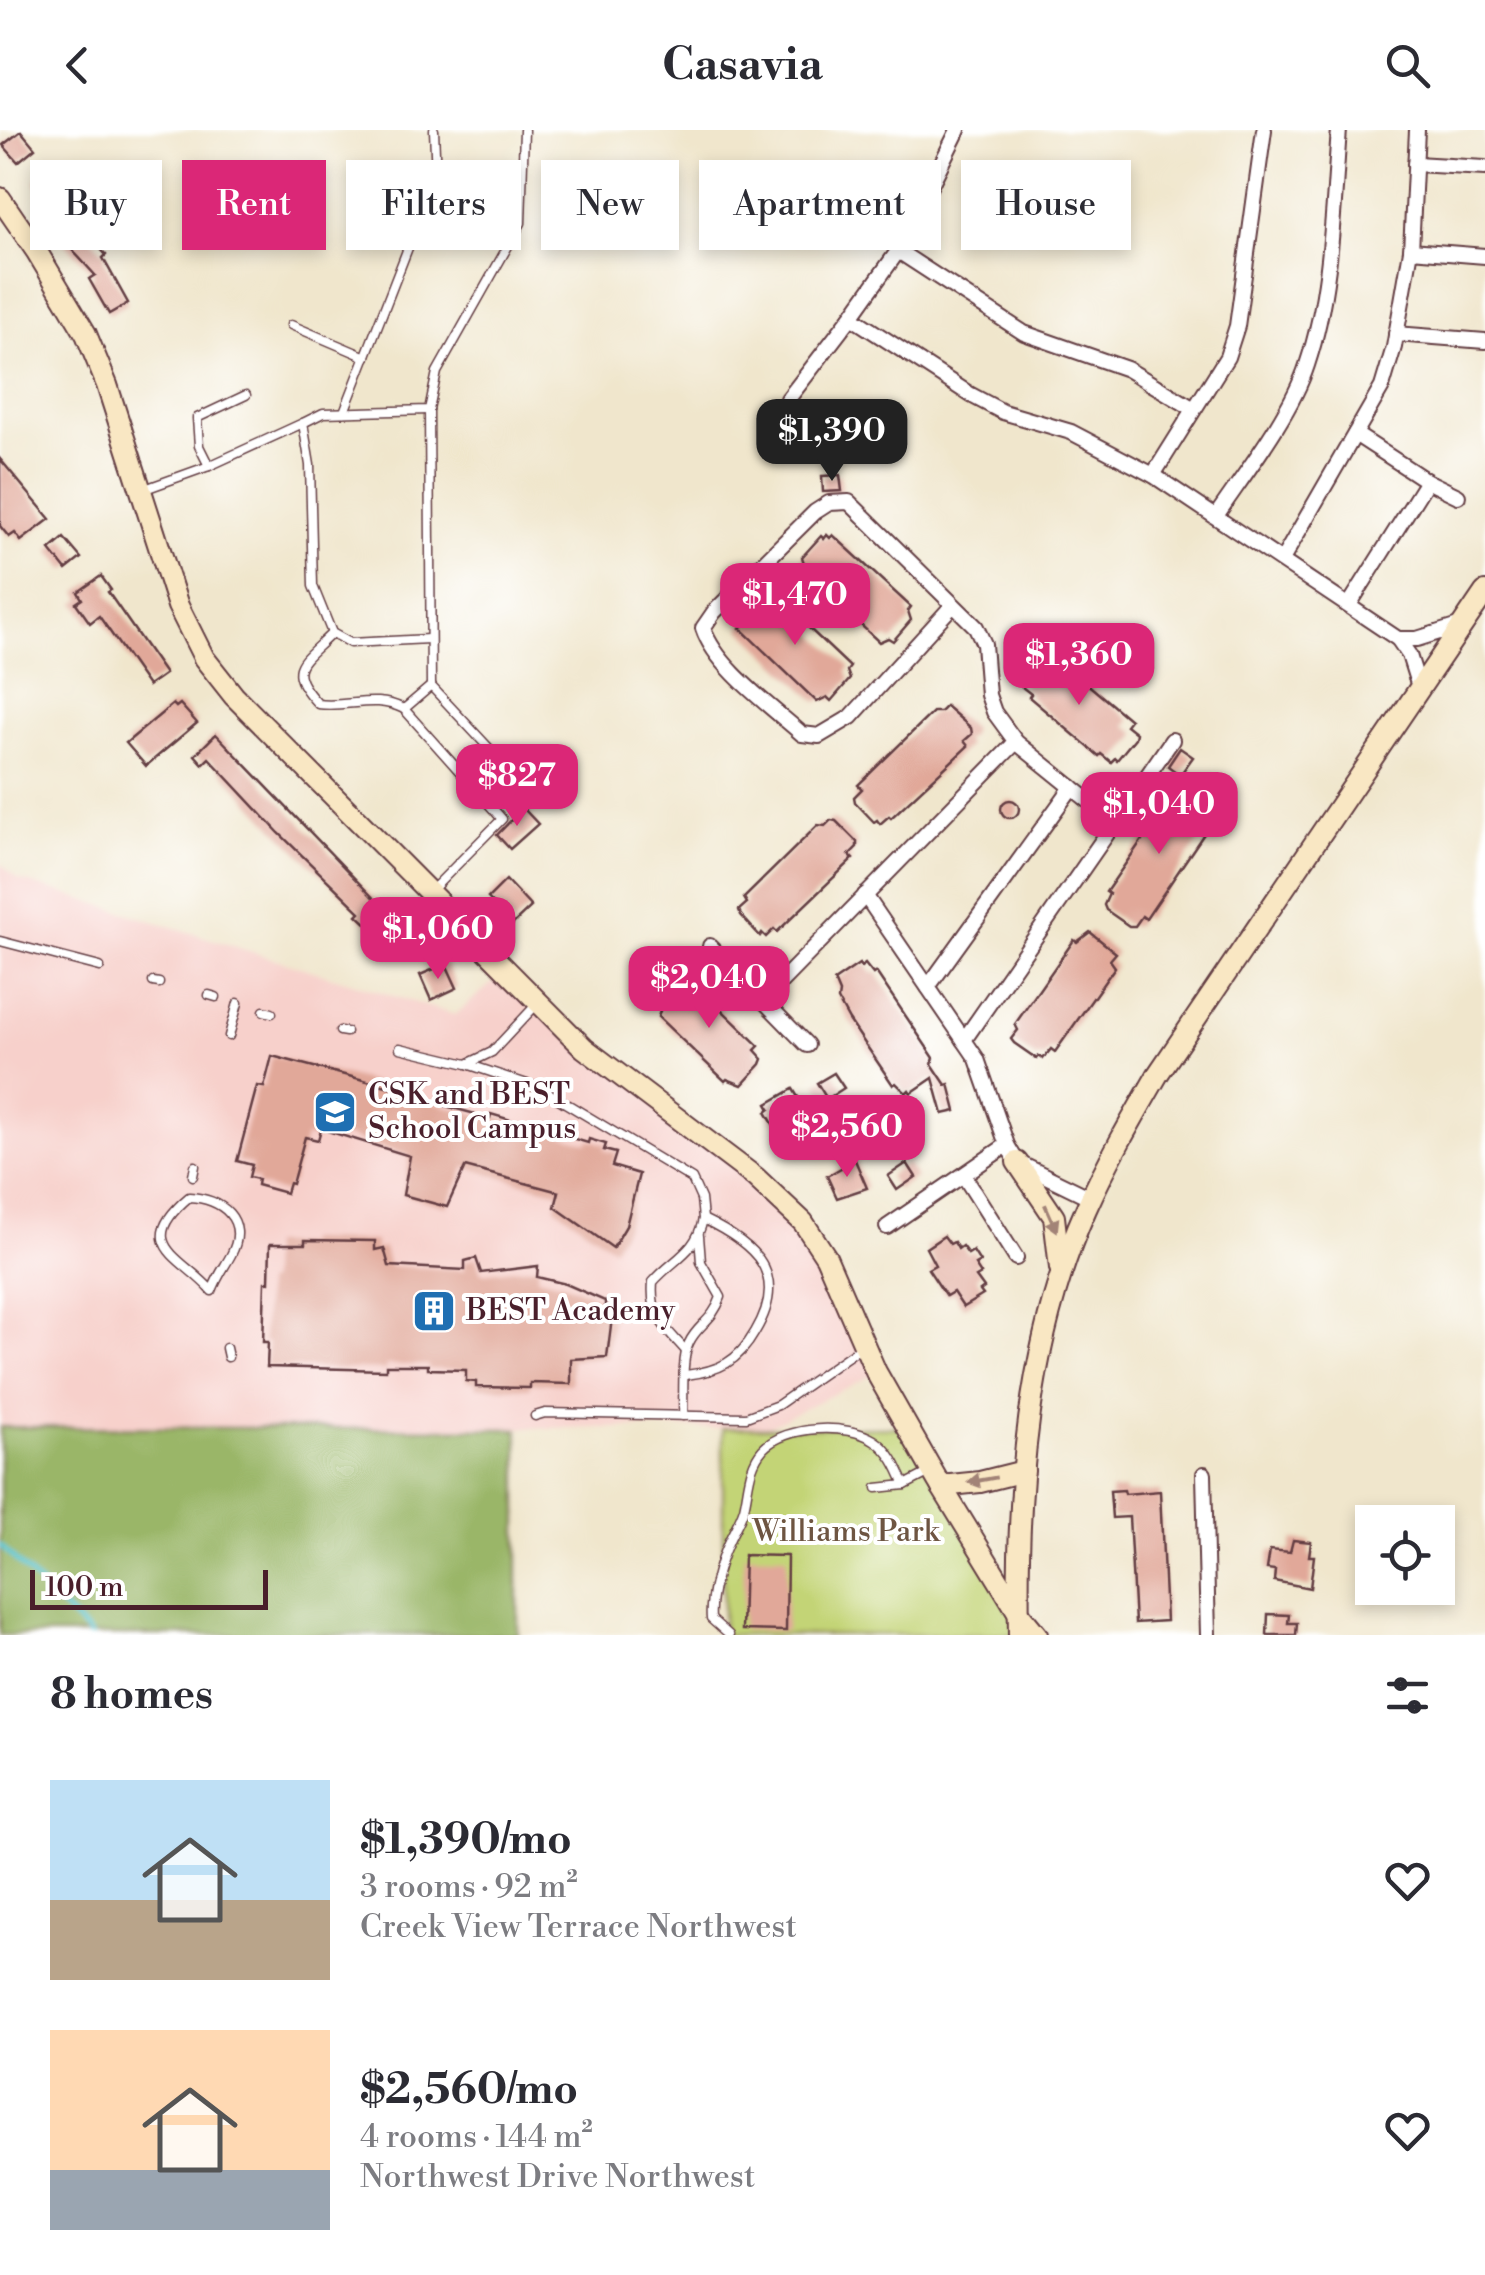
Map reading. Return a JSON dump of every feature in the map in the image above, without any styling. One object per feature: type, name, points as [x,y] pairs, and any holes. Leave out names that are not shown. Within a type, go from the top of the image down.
[{"type":"street","points":[[788,399],[898,251],[958,130]]},
{"type":"street","points":[[1153,475],[1227,357],[1238,326],[1264,130]]},
{"type":"street","points":[[1216,516],[1264,447],[1306,369],[1322,310],[1339,130]]},
{"type":"street","points":[[1282,560],[1382,387],[1396,334],[1410,250],[1416,130]]},
{"type":"street","points":[[1415,164],[1485,168]]},
{"type":"street","points":[[0,198],[86,334],[178,606],[204,658],[234,696],[584,1048],[755,1176],[803,1222],[826,1257],[864,1345],[936,1478],[1018,1612],[1038,1635]]},
{"type":"street","points":[[1410,250],[1485,256]]},
{"type":"street","points":[[898,251],[1005,324],[1127,369],[1194,409]]},
{"type":"street","points":[[852,317],[987,404],[1071,432],[1153,475],[1216,516],[1398,639],[1409,655],[1420,691]]},
{"type":"street","points":[[1396,334],[1485,342]]},
{"type":"street","points":[[1355,434],[1458,496]]},
{"type":"street","points":[[1349,605],[1427,480]]},
{"type":"street","points":[[953,604],[852,717],[819,736],[802,734],[726,664],[708,642],[703,628],[714,612],[815,512],[829,503],[848,502],[953,604],[976,627],[984,644],[988,694],[994,712],[1016,742],[1115,822]]},
{"type":"street","points":[[1018,1635],[1024,1472],[1036,1374],[1059,1283],[1092,1198],[1115,1147],[1158,1074],[1485,592]]},
{"type":"street","points":[[1398,639],[1417,639],[1466,624]]},
{"type":"street","points":[[964,1040],[1172,740]]},
{"type":"street","points":[[763,1000],[1016,742]]},
{"type":"street","points":[[928,987],[1072,787]]},
{"type":"street","points":[[865,895],[977,1059],[1012,1153],[1054,1218],[1060,1249],[1059,1283]]},
{"type":"street","points":[[710,946],[808,1045]]},
{"type":"street","points":[[1012,1153],[1092,1198]]},
{"type":"street","points":[[887,1227],[964,1176],[1012,1153]]},
{"type":"street","points":[[964,1176],[1016,1258]]},
{"type":"street","points":[[936,1478],[980,1482],[1024,1472]]},
{"type":"street","points":[[1204,1474],[1208,1635]]},
{"type":"lane","points":[[344,412],[436,176],[434,130]]},
{"type":"lane","points":[[524,130],[521,223],[437,372],[429,410],[429,639],[430,686],[530,792]]},
{"type":"lane","points":[[291,326],[366,357]]},
{"type":"lane","points":[[209,466],[200,446],[197,418],[246,395]]},
{"type":"lane","points":[[141,491],[209,466],[324,414],[429,410]]},
{"type":"lane","points":[[304,423],[310,465],[313,586],[332,633],[350,643],[429,639]]},
{"type":"lane","points":[[332,633],[301,664],[298,675],[300,684],[318,704],[332,706],[364,700],[390,702],[404,709],[502,818],[428,894]]},
{"type":"lane","points":[[404,709],[430,686]]},
{"type":"lane","points":[[0,941],[100,967]]},
{"type":"lane","points":[[230,1036],[238,1003]]},
{"type":"lane","points":[[467,1064],[492,1052],[537,1003]]},
{"type":"lane","points":[[400,1048],[467,1064],[542,1089],[692,1180],[701,1199],[703,1219],[699,1236],[692,1249],[652,1282],[659,1324],[686,1352]]},
{"type":"lane","points":[[189,1197],[210,1198],[224,1206],[234,1222],[237,1239],[232,1255],[218,1272],[212,1291],[194,1270],[168,1254],[163,1241],[168,1220],[189,1197]]},
{"type":"lane","points":[[686,1375],[712,1372],[736,1360],[764,1317],[772,1289],[761,1262],[737,1235],[703,1219]]},
{"type":"lane","points":[[683,1416],[690,1339],[716,1313],[721,1297],[701,1262],[699,1236]]},
{"type":"lane","points":[[535,1416],[544,1413],[746,1417],[778,1405],[864,1345]]},
{"type":"lane","points":[[729,1635],[715,1625],[710,1612],[726,1547],[744,1508],[754,1462],[765,1447],[800,1432],[860,1434],[884,1448],[905,1484]]},
{"type":"lane","points":[[877,1488],[936,1478]]},
{"type":"shaded area","name":"CSK and BEST School Campus","points":[[0,863],[17,879],[455,1015],[505,972],[803,1222],[876,1373],[765,1428],[0,1427]]},
{"type":"green space","points":[[0,1427],[518,1429],[518,1635],[0,1635]]},
{"type":"green space","name":"Williams Park","points":[[905,1427],[1016,1610],[1017,1635],[723,1635],[723,1428]]},
{"type":"building","points":[[21,131],[35,148],[18,162],[3,145]]},
{"type":"building","points":[[72,250],[102,250],[128,303],[109,314],[89,279],[95,275]]},
{"type":"building","points":[[0,459],[50,519],[21,541],[15,533],[9,537],[0,526]]},
{"type":"building","points":[[840,475],[842,491],[823,492],[822,476]]},
{"type":"building","points":[[833,535],[911,607],[911,620],[893,641],[888,638],[879,642],[802,570],[802,557],[821,536],[824,539]]},
{"type":"building","points":[[64,538],[81,558],[66,570],[50,550]]},
{"type":"building","points":[[101,576],[165,674],[148,686],[99,616],[90,623],[76,603],[82,599],[78,592]]},
{"type":"building","points":[[773,594],[850,667],[850,679],[831,701],[827,697],[817,702],[740,628],[741,617],[761,595],[769,598]]},
{"type":"building","points":[[1042,657],[1060,661],[1130,720],[1126,725],[1136,733],[1135,738],[1117,760],[1111,762],[1099,756],[1029,697],[1022,680]]},
{"type":"building","points":[[173,704],[180,704],[197,723],[146,766],[126,743]]},
{"type":"building","points":[[946,706],[971,728],[972,734],[964,741],[968,746],[891,818],[880,824],[874,822],[855,802],[854,797],[862,789],[858,785],[933,712]]},
{"type":"building","points":[[216,734],[409,935],[395,950],[209,758],[203,764],[195,755]]},
{"type":"building","points":[[1180,748],[1193,757],[1180,775],[1168,766]]},
{"type":"building","points":[[1180,785],[1220,810],[1146,919],[1142,916],[1135,926],[1129,926],[1106,910],[1106,892]]},
{"type":"building","points":[[1010,800],[1019,809],[1010,818],[1001,809]]},
{"type":"building","points":[[523,808],[538,824],[510,849],[497,835]]},
{"type":"building","points":[[831,820],[857,842],[849,855],[853,859],[777,932],[774,929],[766,937],[762,933],[760,936],[741,915],[739,910],[747,903],[744,898],[818,825],[825,826]]},
{"type":"building","points":[[506,880],[531,907],[513,924],[488,898]]},
{"type":"building","points":[[1090,932],[1116,953],[1110,960],[1115,967],[1055,1052],[1051,1049],[1043,1059],[1037,1059],[1011,1039],[1018,1030],[1015,1024],[1074,940],[1077,942]]},
{"type":"building","points":[[446,964],[457,988],[431,1000],[420,975]]},
{"type":"building","points":[[865,964],[873,974],[876,972],[934,1058],[932,1064],[949,1084],[956,1111],[943,1114],[933,1078],[911,1093],[896,1083],[893,1085],[849,1020],[838,1000],[834,981]]},
{"type":"building","points":[[676,977],[693,982],[759,1046],[755,1050],[763,1059],[761,1064],[742,1085],[725,1081],[658,1017],[661,1008],[654,1002]]},
{"type":"building","points":[[272,1056],[417,1094],[416,1098],[490,1118],[491,1114],[588,1143],[589,1139],[606,1144],[604,1150],[616,1153],[612,1166],[639,1174],[626,1226],[613,1248],[555,1207],[559,1192],[465,1167],[447,1207],[403,1195],[410,1156],[321,1129],[318,1140],[305,1137],[286,1193],[257,1185],[258,1179],[249,1177],[252,1165],[237,1161],[257,1086],[264,1087]]},
{"type":"building","points":[[834,1073],[844,1088],[827,1099],[817,1083]]},
{"type":"building","points":[[793,1089],[825,1141],[804,1153],[786,1115],[773,1124],[766,1112],[770,1109],[767,1104]]},
{"type":"building","points":[[855,1160],[867,1188],[837,1198],[827,1176]]},
{"type":"building","points":[[907,1163],[916,1177],[897,1190],[888,1176]]},
{"type":"building","points":[[944,1236],[958,1249],[962,1246],[968,1254],[973,1251],[980,1262],[975,1265],[981,1274],[976,1277],[984,1288],[980,1291],[983,1295],[963,1307],[953,1292],[946,1296],[928,1269],[935,1265],[926,1248]]},
{"type":"building","name":"BEST Academy","points":[[305,1240],[375,1241],[375,1250],[384,1248],[389,1266],[465,1270],[465,1261],[476,1258],[481,1273],[538,1266],[537,1277],[566,1284],[605,1301],[605,1317],[612,1318],[607,1357],[571,1359],[571,1384],[530,1383],[530,1388],[476,1387],[476,1382],[466,1381],[466,1370],[428,1369],[428,1365],[386,1365],[386,1370],[267,1367],[268,1342],[263,1342],[270,1244],[305,1244]]},
{"type":"building","points":[[1124,1490],[1125,1494],[1160,1491],[1166,1621],[1135,1623],[1129,1517],[1112,1518],[1110,1491]]},
{"type":"building","points":[[1293,1540],[1311,1542],[1309,1556],[1314,1556],[1310,1588],[1274,1581],[1275,1570],[1267,1569],[1270,1550],[1290,1552]]},
{"type":"building","points":[[744,1555],[787,1556],[786,1631],[742,1630]]},
{"type":"building","points":[[1268,1614],[1289,1615],[1288,1623],[1297,1623],[1296,1635],[1267,1635]]},
{"type":"waterway","points":[[0,1545],[90,1635]]},
{"type":"place","name":"CSK and BEST School Campus","points":[[335,1112]]},
{"type":"place","name":"BEST Academy","points":[[434,1311]]}]
